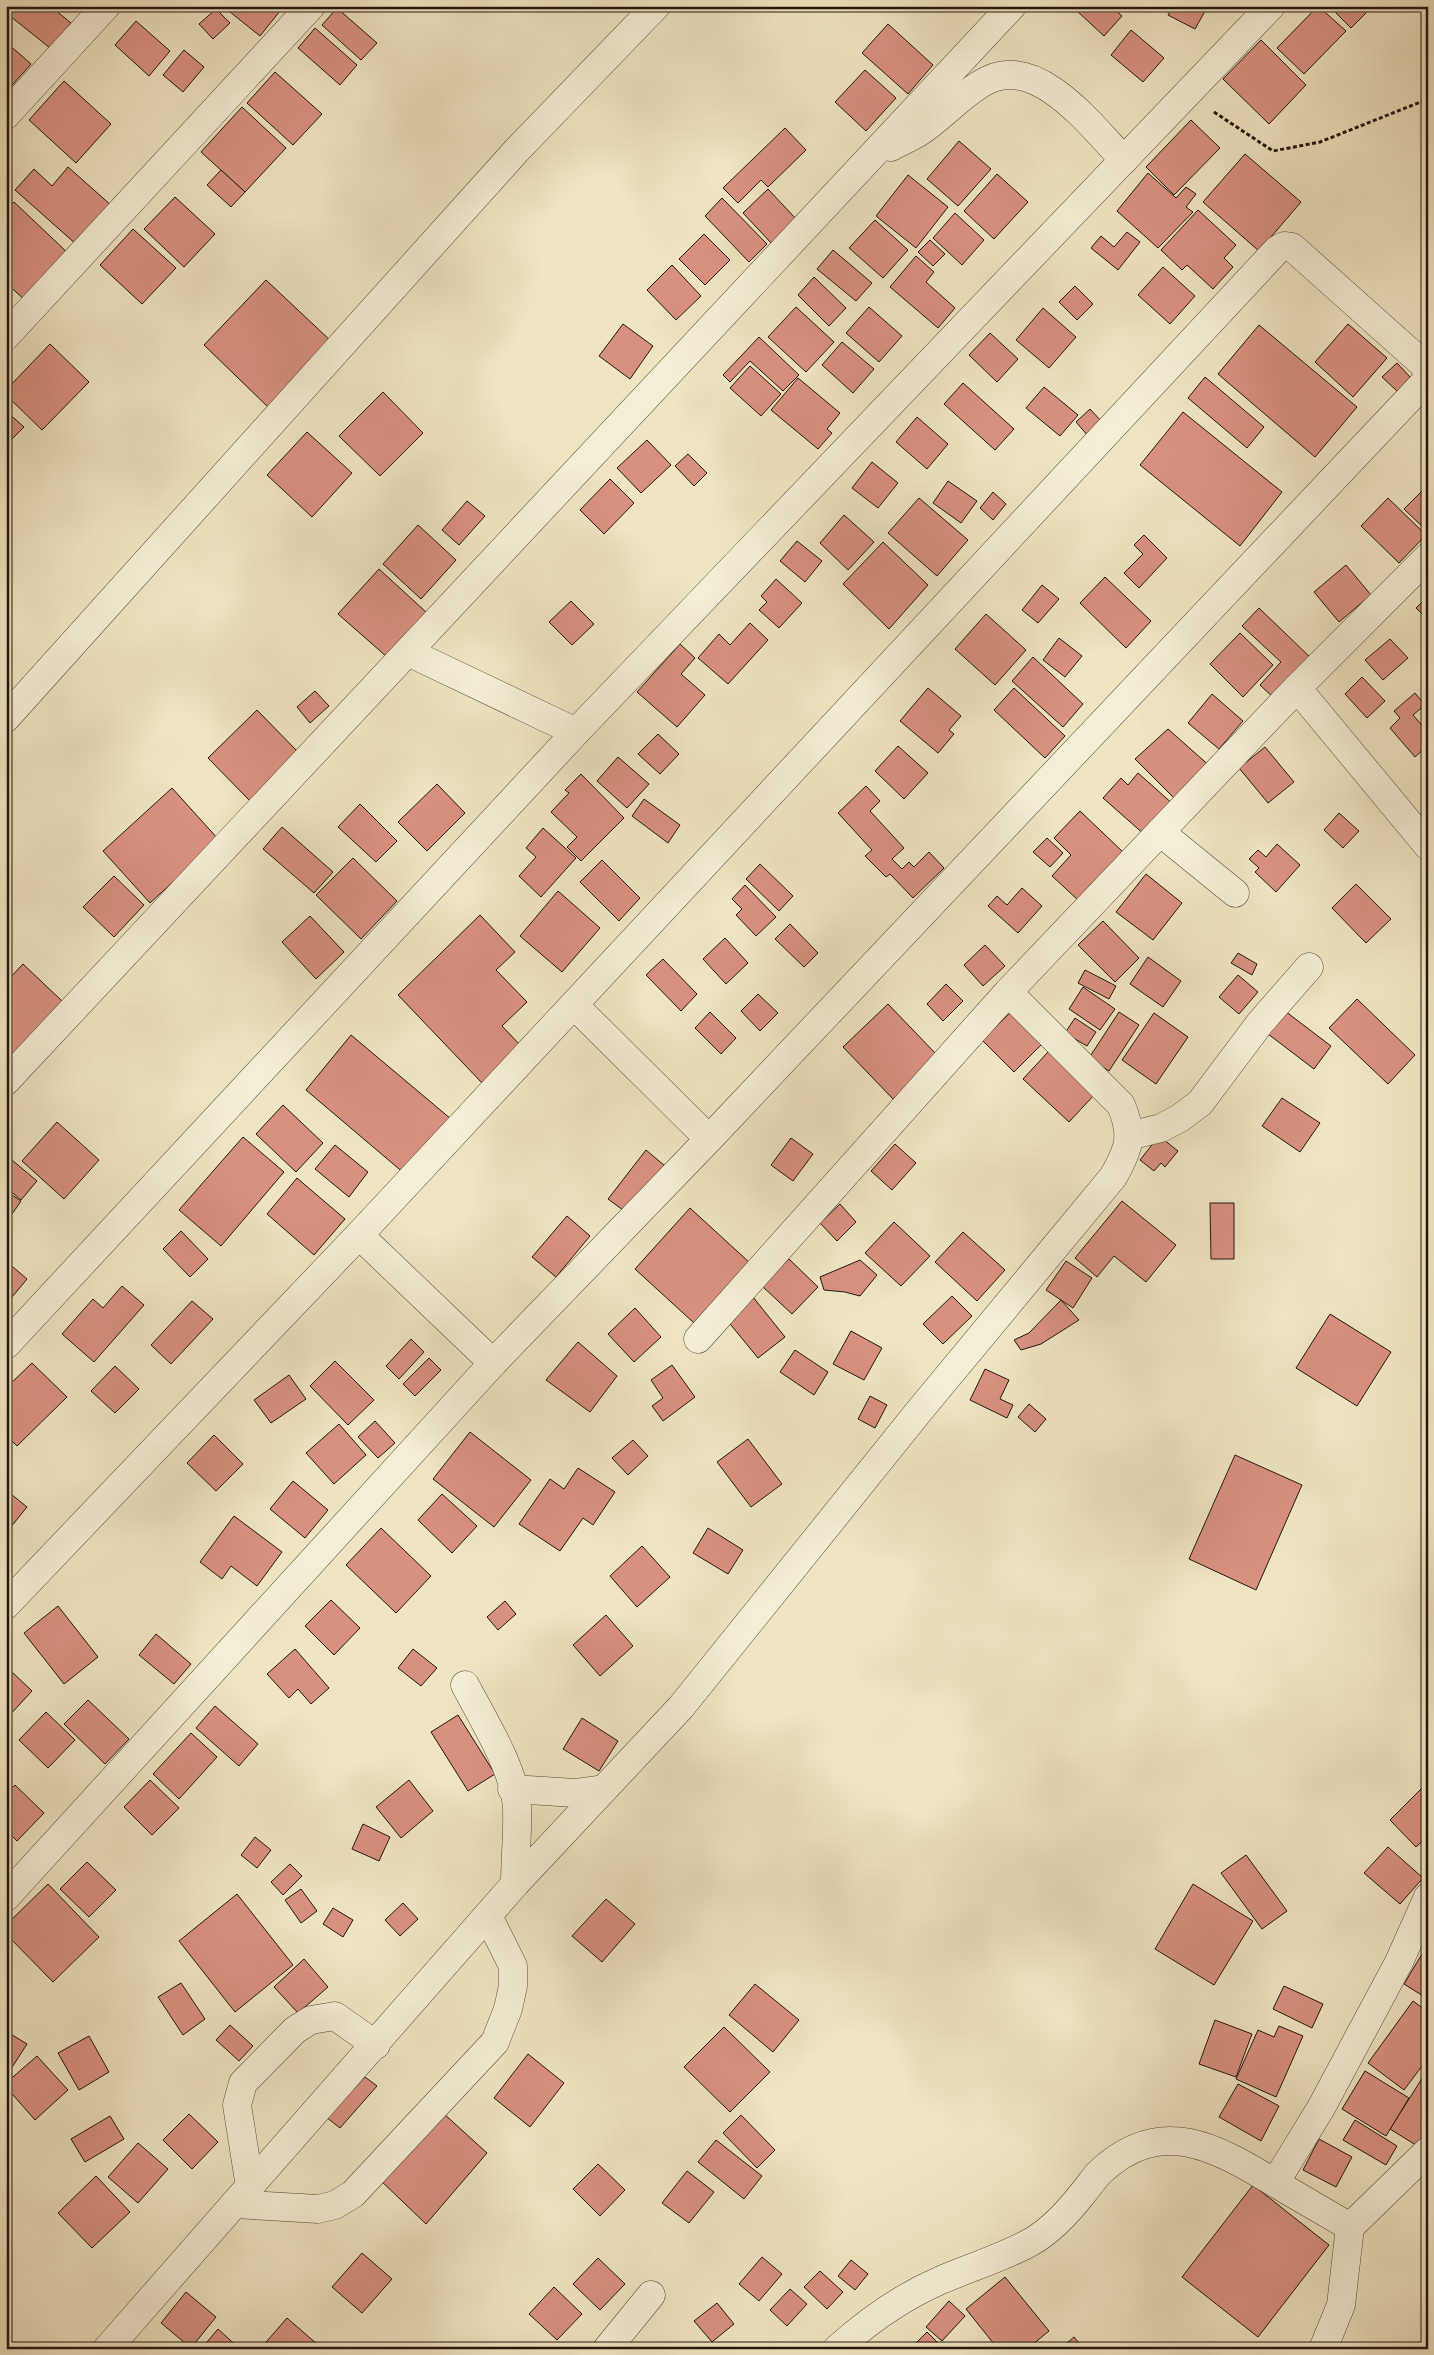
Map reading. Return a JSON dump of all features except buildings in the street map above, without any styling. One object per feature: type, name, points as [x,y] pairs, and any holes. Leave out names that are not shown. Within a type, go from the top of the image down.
[{"type":"street","points":[[6,115],[106,6]]},
{"type":"street","points":[[10,323],[311,6]]},
{"type":"street","points":[[6,718],[517,150],[656,6]]},
{"type":"street","points":[[6,1081],[1012,6]]},
{"type":"street","points":[[6,1345],[576,732],[1271,6]]},
{"type":"street","points":[[868,160],[918,133],[988,80],[1008,75],[1034,79],[1062,96],[1124,160]]},
{"type":"street","points":[[6,1605],[359,1235],[1277,250],[1284,246],[1292,247],[1422,363],[1427,370],[1427,378],[1424,383],[709,1139],[493,1363],[6,1897]]},
{"type":"street","points":[[698,1339],[1008,992],[1297,688],[1428,557]]},
{"type":"street","points":[[408,652],[576,732]]},
{"type":"street","points":[[1297,688],[1428,846]]},
{"type":"street","points":[[1160,832],[1235,893]]},
{"type":"street","points":[[1128,1136],[1161,1128],[1180,1118],[1200,1103],[1260,1023],[1309,967]]},
{"type":"street","points":[[107,2349],[376,2045],[515,1884],[681,1707],[920,1410],[1113,1177],[1129,1144],[1128,1123],[1120,1105],[1008,992]]},
{"type":"street","points":[[574,1005],[709,1139]]},
{"type":"street","points":[[359,1235],[493,1363]]},
{"type":"street","points":[[466,1685],[508,1772],[517,1806],[515,1884]]},
{"type":"street","points":[[512,1789],[575,1793],[604,1789]]},
{"type":"street","points":[[1275,2183],[1321,2108],[1399,1962],[1428,1897]]},
{"type":"street","points":[[242,2195],[318,2209],[335,2205],[353,2194],[495,2042],[508,2009],[513,1986],[512,1966],[488,1916]]},
{"type":"street","points":[[242,2195],[237,2105],[243,2084],[295,2030],[311,2020],[335,2016],[376,2045]]},
{"type":"street","points":[[837,2349],[870,2320],[919,2291],[941,2280],[995,2260],[1035,2240],[1054,2225],[1100,2172],[1127,2153],[1153,2141],[1175,2140],[1202,2146],[1236,2159],[1350,2227]]},
{"type":"street","points":[[1323,2349],[1341,2305],[1350,2227],[1428,2151]]},
{"type":"street","points":[[607,2349],[651,2295]]},
{"type":"path","points":[[1187,94],[1273,151],[1320,142],[1428,99]]}]
